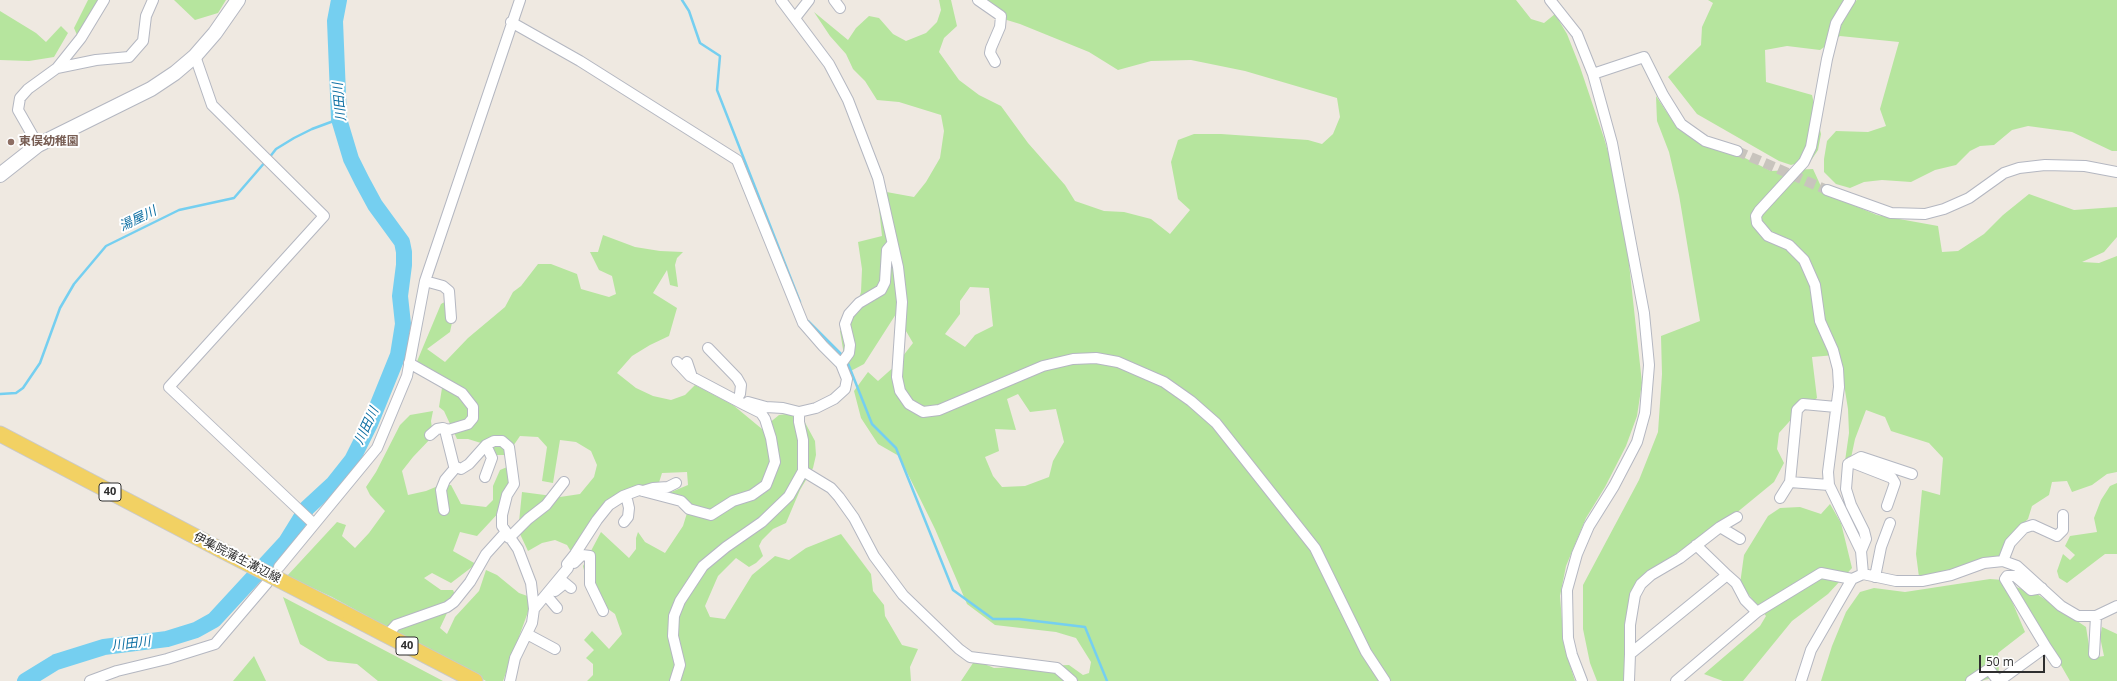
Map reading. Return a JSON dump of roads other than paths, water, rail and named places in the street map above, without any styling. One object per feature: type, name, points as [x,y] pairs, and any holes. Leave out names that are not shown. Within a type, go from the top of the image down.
[{"type":"main road","points":[[0,175],[38,145],[152,89],[175,73],[195,56],[215,33],[238,0]]},
{"type":"main road","name":"伊集院蒲生溝辺線","points":[[0,434],[475,681]]},
{"type":"street","points":[[38,145],[18,110],[20,98],[28,88],[57,68],[81,38],[104,0]]},
{"type":"street","points":[[57,68],[96,60],[129,57],[143,41],[146,16],[152,0]]},
{"type":"street","points":[[279,567],[377,448],[406,376],[424,281],[511,22],[520,0]]},
{"type":"street","points":[[781,0],[829,64],[848,100],[878,178],[888,214],[892,244],[898,267],[902,302],[897,377],[900,391],[909,404],[923,412],[939,410],[1043,366],[1074,359],[1096,358],[1118,362],[1164,382],[1216,423],[1315,548],[1366,652],[1385,681]]},
{"type":"street","points":[[795,18],[809,0]]},
{"type":"street","points":[[978,0],[1001,16],[1000,28],[990,53],[995,62]]},
{"type":"street","points":[[1550,0],[1577,34],[1593,74],[1612,143],[1632,242],[1644,313],[1649,365],[1645,413],[1636,442],[1614,486],[1589,526],[1577,554],[1567,590],[1566,621],[1568,638],[1572,655],[1582,681]]},
{"type":"street","points":[[1850,0],[1836,23],[1826,59],[1811,147],[1804,162],[1756,216],[1757,223],[1768,236],[1789,246],[1804,260],[1815,285],[1820,321],[1833,350],[1838,369],[1836,407],[1828,472],[1830,485],[1861,551],[1863,574]]},
{"type":"street","points":[[511,22],[580,61],[737,160],[803,322],[823,346],[841,364],[847,379],[844,388],[834,399],[816,408],[799,412],[747,403],[732,381]]},
{"type":"street","points":[[195,56],[212,105],[324,216],[169,387],[314,524]]},
{"type":"street","points":[[1593,74],[1644,57],[1664,96],[1681,124],[1705,141],[1737,151]]},
{"type":"street","points":[[1827,190],[1891,213],[1925,214],[1944,209],[1969,198],[2004,173],[2019,168],[2045,165],[2086,166],[2117,172]]},
{"type":"street","points":[[841,364],[849,353],[850,345],[845,324],[849,314],[859,303],[881,290],[884,282],[886,250],[892,244]]},
{"type":"street","points":[[424,281],[442,286],[449,291],[451,318]]},
{"type":"street","points":[[708,348],[737,378],[741,385],[740,394]]},
{"type":"street","points":[[547,596],[609,505],[626,495],[639,490],[681,501],[689,509],[711,515],[732,501],[752,494],[766,486],[775,462],[765,419],[761,413],[747,403],[692,377],[677,362]]},
{"type":"street","points":[[687,362],[692,377]]},
{"type":"street","points":[[409,363],[462,393],[473,407],[473,418],[468,424],[448,430],[443,428],[437,429],[430,436]]},
{"type":"street","points":[[1780,498],[1790,482],[1797,410],[1803,404],[1836,407]]},
{"type":"street","points":[[675,681],[680,665],[673,636],[674,616],[680,601],[703,566],[726,547],[762,522],[788,496],[803,470],[803,440],[799,422],[799,412]]},
{"type":"street","points":[[448,430],[446,434],[456,467]]},
{"type":"street","points":[[456,467],[461,469],[469,464],[486,445],[494,441],[502,441],[509,447],[514,484],[507,495],[502,515],[502,526],[518,549],[531,583],[534,609],[532,623],[515,658],[510,681]]},
{"type":"street","points":[[485,477],[492,458],[486,445]]},
{"type":"street","points":[[1861,551],[1866,539],[1864,530],[1851,505],[1846,489],[1848,464],[1861,457],[1912,474]]},
{"type":"street","points":[[1851,462],[1892,478],[1895,483],[1887,506]]},
{"type":"street","points":[[444,510],[441,490],[445,480],[456,467]]},
{"type":"street","points":[[803,470],[831,488],[840,497],[854,518],[874,556],[903,595],[970,657],[1057,668],[1072,681]]},
{"type":"street","points":[[387,635],[396,625],[446,607],[454,602],[470,582],[486,554],[507,535],[546,505],[564,482]]},
{"type":"street","points":[[1790,482],[1830,485]]},
{"type":"street","points":[[643,492],[653,488],[668,487],[676,483]]},
{"type":"street","points":[[624,522],[628,517],[629,508],[626,495]]},
{"type":"street","points":[[2003,561],[2010,543],[2024,528],[2033,526],[2057,536],[2063,530],[2063,515]]},
{"type":"street","points":[[1630,681],[1630,624],[1635,595],[1641,584],[1651,575],[1680,558],[1720,527],[1737,517]]},
{"type":"street","points":[[1875,577],[1881,547],[1890,523]]},
{"type":"street","points":[[1720,527],[1740,539]]},
{"type":"street","points":[[1696,545],[1736,583],[1745,600],[1757,612]]},
{"type":"street","points":[[568,552],[568,566]]},
{"type":"street","points":[[568,566],[582,555],[590,556],[590,584],[603,610]]},
{"type":"street","points":[[1676,681],[1757,612],[1821,573],[1852,579],[1863,574],[1896,581],[1922,581],[1952,575],[1984,563],[2003,561],[2017,566],[2061,606],[2078,616],[2096,616],[2117,606]]},
{"type":"street","points":[[1630,654],[1727,575]]},
{"type":"street","points":[[2042,588],[2031,590],[2011,575],[2007,576],[2005,579],[2056,662]]},
{"type":"street","points":[[1801,681],[1811,650],[1852,579]]},
{"type":"street","points":[[90,681],[117,671],[167,659],[215,644],[267,583]]},
{"type":"street","points":[[534,609],[547,596],[565,583],[571,588]]},
{"type":"street","points":[[547,596],[557,608]]},
{"type":"street","points":[[2094,654],[2096,616]]},
{"type":"street","points":[[527,634],[555,649]]},
{"type":"street","points":[[1971,681],[1989,669],[1998,681],[2046,647]]},
{"type":"waterway","name":"川田川","points":[[25,681],[56,662],[104,647],[167,639],[196,630],[214,620],[286,542],[307,508],[333,484],[352,460],[370,424],[398,355],[403,324],[400,296],[404,252],[402,242],[375,205],[351,159],[339,119],[335,21],[339,0]]},
{"type":"waterway","points":[[682,0],[689,11],[700,43],[720,56],[717,90],[800,302]]},
{"type":"waterway","name":"湯屋川","points":[[269,158],[276,149],[294,138],[312,129],[339,119]]},
{"type":"waterway","name":"湯屋川","points":[[0,394],[16,393],[23,388],[40,363],[60,308],[74,284],[106,246],[179,210],[234,198],[266,161]]},
{"type":"waterway","points":[[808,321],[843,356]]},
{"type":"waterway","points":[[847,361],[872,424],[896,448],[953,590],[993,619],[1019,619],[1085,627],[1107,681]]},
{"type":"tunnel","points":[[1737,151],[1827,190]]},
{"type":"place","name":"東俣幼稚園","points":[[11,142]]}]
